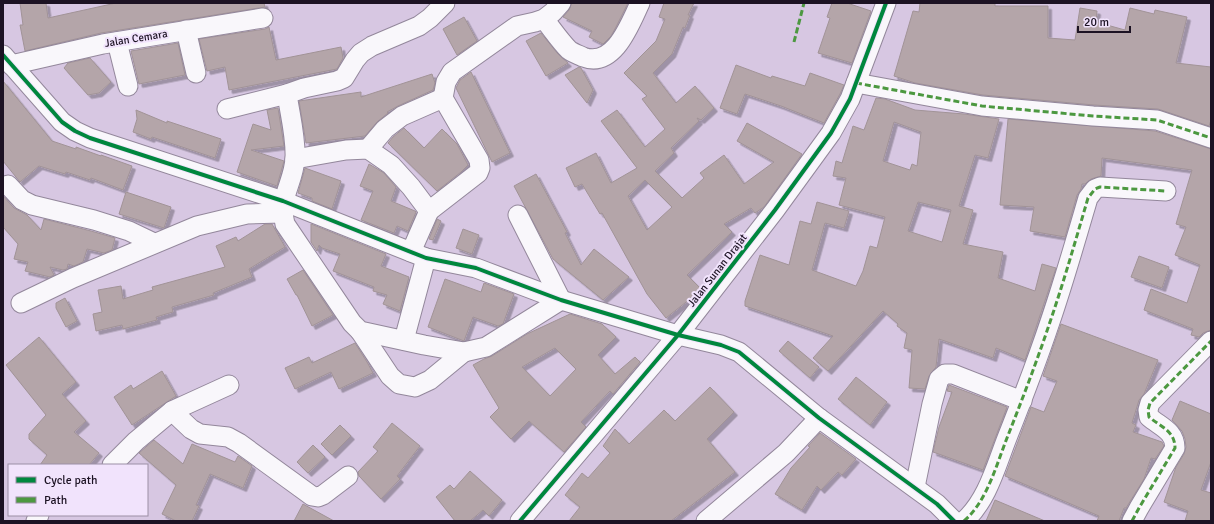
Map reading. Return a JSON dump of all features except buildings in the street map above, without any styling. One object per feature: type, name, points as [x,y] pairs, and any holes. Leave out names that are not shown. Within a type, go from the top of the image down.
[{"type":"street","points":[[227,109],[344,78],[361,53],[372,46],[419,26],[430,18],[445,3]]},
{"type":"street","points":[[404,340],[419,255],[429,211],[478,173],[480,168],[479,160],[443,98],[446,82],[452,72],[516,26],[535,22],[544,18],[553,12],[561,3]]},
{"type":"street","points":[[544,18],[570,51],[587,58],[598,58],[607,55],[618,46],[640,3]]},
{"type":"street","name":"Jalan Sunan Drajat","points":[[520,521],[678,335],[775,210],[832,133],[850,99],[886,3]]},
{"type":"street","name":"Jalan Cemara","points":[[7,60],[263,18]]},
{"type":"street","points":[[186,30],[196,73]]},
{"type":"street","points":[[117,42],[128,86]]},
{"type":"street","points":[[7,60],[62,122],[75,131],[90,138],[419,255],[476,268],[561,300],[678,335],[721,345],[739,352],[819,418],[937,504],[954,521]]},
{"type":"street","points":[[856,83],[982,106],[1157,120],[1211,138]]},
{"type":"street","points":[[287,94],[295,140],[295,159],[283,207],[286,224],[352,323],[360,331],[390,376],[399,384],[415,387],[430,380],[464,352]]},
{"type":"street","points":[[368,149],[385,128],[402,116],[443,98]]},
{"type":"street","points":[[295,159],[346,150],[368,149],[391,165],[411,187],[429,211]]},
{"type":"street","points":[[5,184],[22,200],[32,205],[94,220],[129,232],[154,243]]},
{"type":"street","points":[[964,521],[972,514],[981,501],[993,475],[1022,401],[1051,321],[1088,198],[1095,189],[1100,187],[1166,191]]},
{"type":"street","points":[[21,303],[73,278],[197,226],[283,207]]},
{"type":"street","points":[[518,215],[561,300]]},
{"type":"street","points":[[360,331],[464,352],[486,347],[561,300]]},
{"type":"street","points":[[1132,521],[1175,448],[1175,441],[1172,435],[1149,417],[1148,410],[1150,403],[1211,341]]},
{"type":"street","points":[[915,487],[932,404],[939,379],[946,374],[953,374],[1022,401]]},
{"type":"street","points":[[113,464],[136,441],[172,411],[229,385]]},
{"type":"street","points":[[172,411],[191,429],[200,434],[228,437],[238,443],[312,496],[318,497],[322,495],[348,476]]},
{"type":"street","points":[[706,521],[786,453],[819,418]]},
{"type":"marked path","points":[[794,42],[804,3]]},
{"type":"marked path","points":[[856,83],[982,106],[1157,120],[1211,138]]},
{"type":"marked path","points":[[964,521],[979,504],[995,471],[1045,337],[1088,198],[1095,189],[1100,187],[1166,191]]},
{"type":"marked path","points":[[1132,521],[1175,448],[1173,437],[1170,433],[1149,417],[1148,410],[1150,403],[1211,341]]},
{"type":"cycle path","points":[[520,521],[678,335],[775,210],[831,133],[850,99],[886,3]]},
{"type":"cycle path","points":[[3,55],[62,122],[75,131],[90,138],[283,201],[426,258],[476,268],[561,300],[678,335],[721,345],[739,352],[819,418],[937,504],[954,521]]}]
